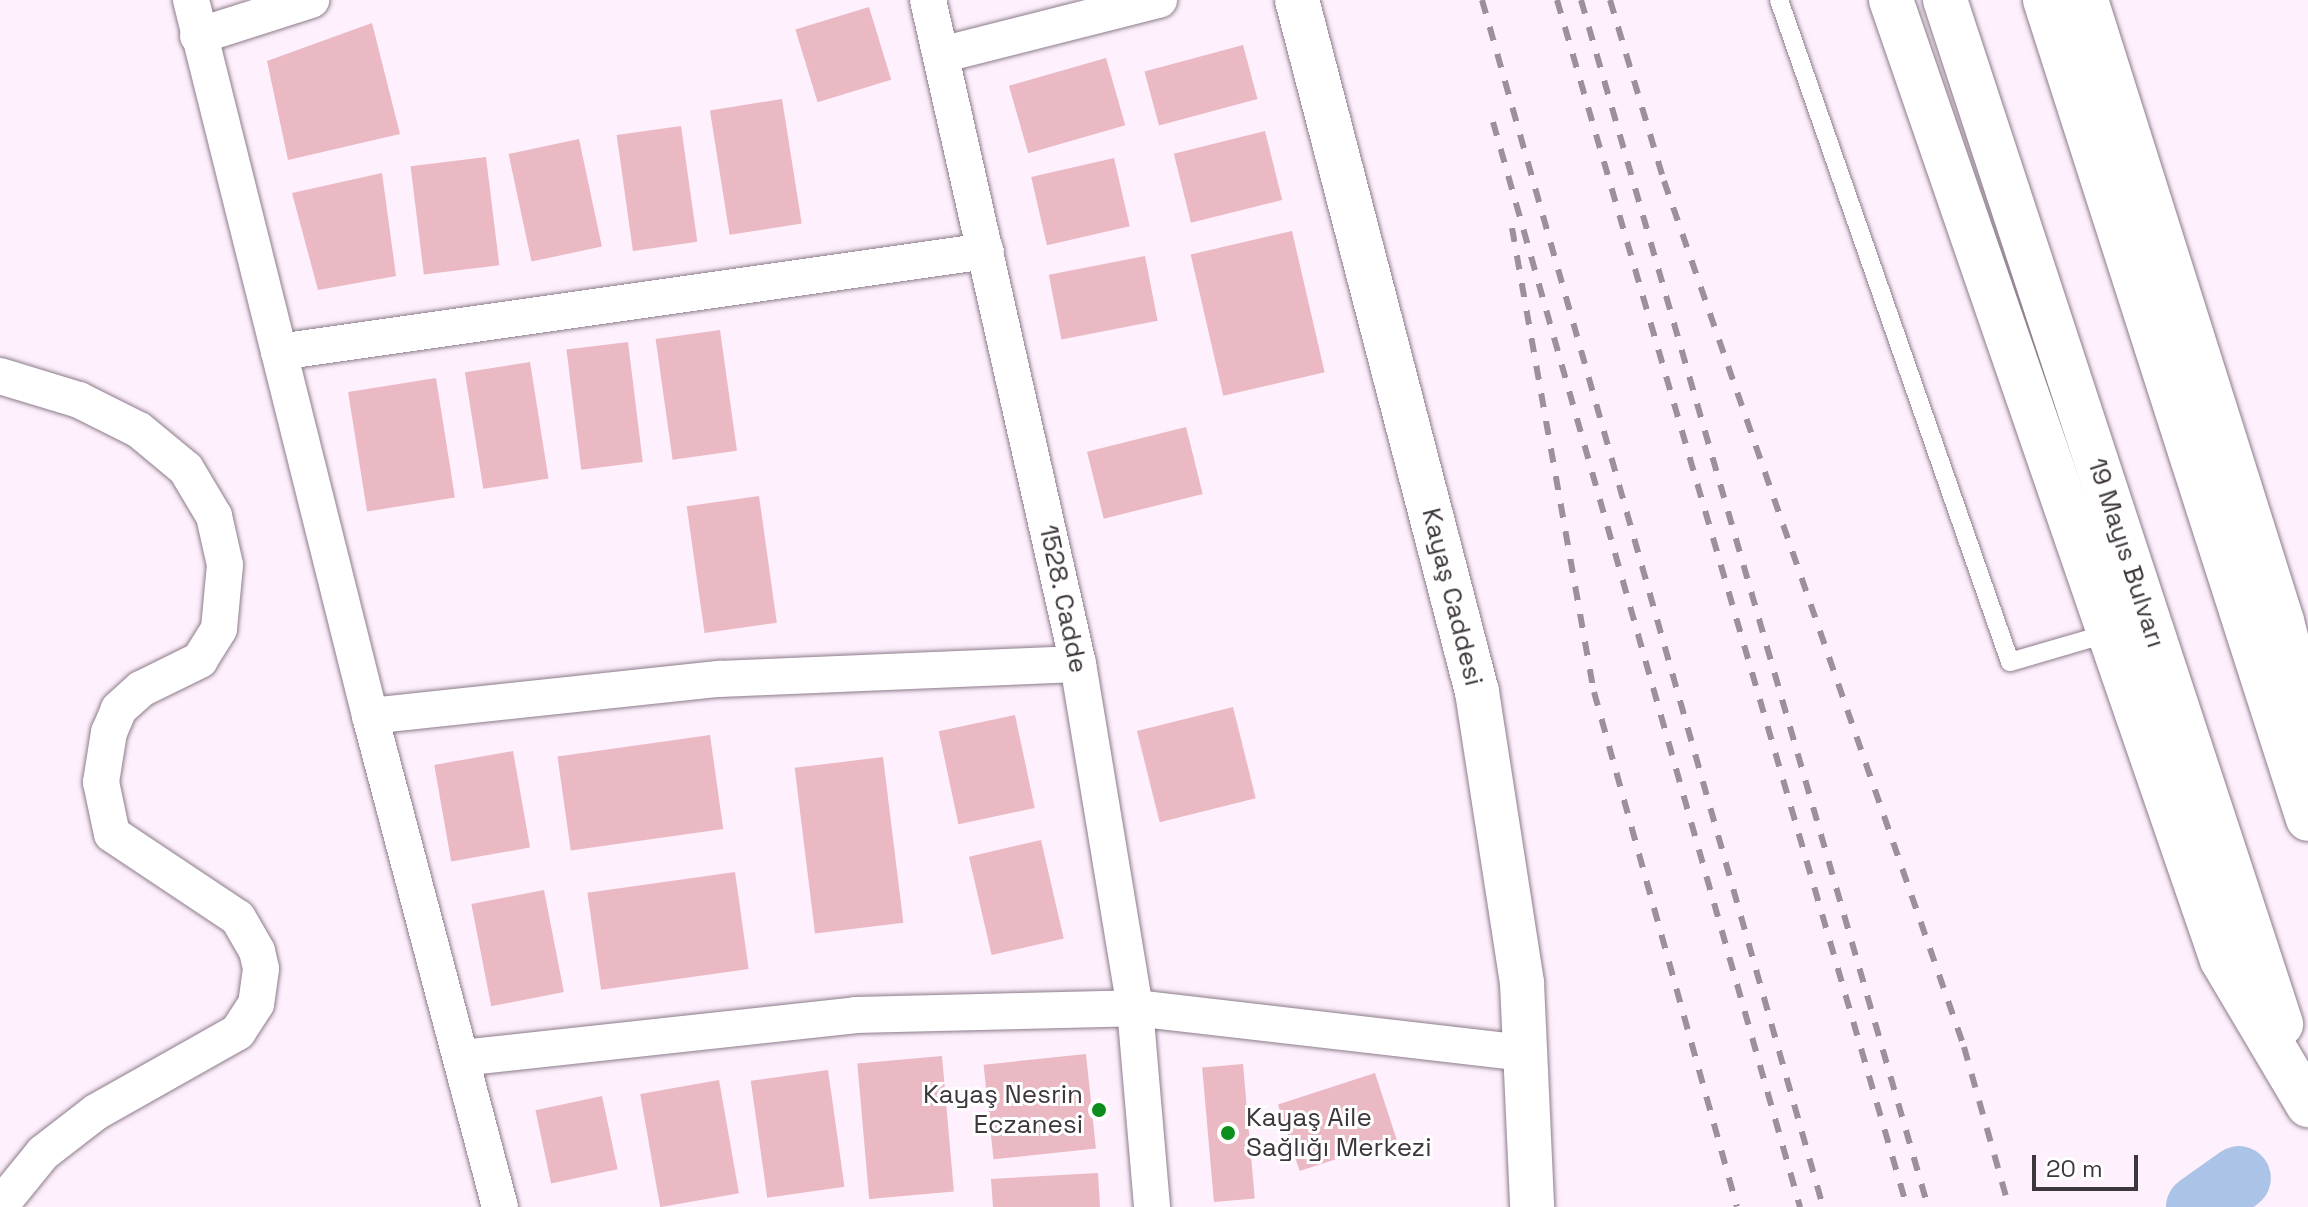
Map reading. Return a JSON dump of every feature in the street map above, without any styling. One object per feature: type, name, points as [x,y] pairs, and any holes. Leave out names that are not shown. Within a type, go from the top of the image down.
[{"type":"main road","name":"Kayaş Caddesi","points":[[1297,0],[1477,692],[1522,983],[1532,1207]]},
{"type":"main road","points":[[1891,0],[2222,960],[2308,1106]]},
{"type":"main road","name":"19 Mayıs Bulvarı","points":[[1945,0],[2308,1106]]},
{"type":"main road","points":[[2045,0],[2308,819]]},
{"type":"main road","points":[[2086,0],[2260,547],[2308,726]]},
{"type":"street","points":[[191,0],[370,716],[500,1207]]},
{"type":"street","points":[[198,36],[311,0]]},
{"type":"street","name":"1528. Cadde","points":[[928,0],[1078,664],[1135,1008],[1152,1207]]},
{"type":"street","points":[[941,55],[1159,0]]},
{"type":"street","points":[[279,352],[986,251]]},
{"type":"street","points":[[0,376],[79,400],[139,430],[186,469],[214,516],[225,565],[219,629],[200,660],[141,689],[119,709],[109,732],[101,782],[112,834],[238,918],[257,951],[261,969],[256,1004],[238,1032],[96,1112],[43,1153],[0,1206]]},
{"type":"street","points":[[370,716],[719,679],[1078,664]]},
{"type":"street","points":[[462,1058],[855,1015],[1135,1008],[1525,1053]]},
{"type":"lane","points":[[1779,0],[2010,662],[2109,633]]},
{"type":"building","points":[[869,7],[891,80],[818,102],[795,30]]},
{"type":"building","points":[[372,23],[400,134],[288,160],[267,61]]},
{"type":"building","points":[[1243,45],[1257,99],[1159,125],[1144,71]]},
{"type":"building","points":[[1106,58],[1125,125],[1028,153],[1009,86]]},
{"type":"building","points":[[782,99],[802,223],[730,235],[710,110]]},
{"type":"building","points":[[681,126],[697,242],[633,251],[617,135]]},
{"type":"building","points":[[1265,131],[1282,200],[1191,223],[1174,154]]},
{"type":"building","points":[[579,139],[602,247],[531,262],[509,154]]},
{"type":"building","points":[[486,157],[499,265],[424,274],[411,166]]},
{"type":"building","points":[[1114,158],[1130,226],[1047,245],[1031,177]]},
{"type":"building","points":[[382,173],[396,276],[318,290],[292,193]]},
{"type":"building","points":[[1292,231],[1325,372],[1223,396],[1191,254]]},
{"type":"building","points":[[1145,256],[1158,321],[1061,339],[1049,275]]},
{"type":"building","points":[[720,330],[737,451],[673,460],[656,339]]},
{"type":"building","points":[[628,342],[643,462],[581,470],[566,350]]},
{"type":"building","points":[[530,362],[548,479],[483,489],[465,372]]},
{"type":"building","points":[[436,378],[455,498],[367,511],[348,392]]},
{"type":"building","points":[[1186,427],[1203,494],[1104,519],[1087,452]]},
{"type":"building","points":[[759,496],[777,623],[705,633],[687,506]]},
{"type":"building","points":[[1233,707],[1256,798],[1160,822],[1137,731]]},
{"type":"building","points":[[1015,715],[1035,808],[958,824],[939,731]]},
{"type":"building","points":[[710,735],[723,829],[571,851],[557,756]]},
{"type":"building","points":[[513,751],[530,848],[451,861],[434,765]]},
{"type":"building","points":[[883,757],[903,923],[815,934],[795,768]]},
{"type":"building","points":[[1041,840],[1064,938],[992,955],[969,857]]},
{"type":"building","points":[[735,872],[749,969],[601,990],[587,893]]},
{"type":"building","points":[[544,890],[564,992],[491,1006],[471,904]]},
{"type":"building","points":[[1086,1054],[1096,1148],[993,1159],[984,1065]]},
{"type":"building","points":[[942,1056],[954,1191],[869,1199],[857,1063]]},
{"type":"building","name":"Kayaş Aile Sağlığı Merkezi","points":[[1243,1064],[1255,1198],[1214,1202],[1202,1068]]},
{"type":"building","points":[[828,1070],[844,1187],[767,1198],[751,1081]]},
{"type":"building","points":[[1375,1073],[1397,1140],[1300,1171],[1278,1105]]},
{"type":"building","points":[[719,1080],[739,1193],[660,1207],[640,1094]]},
{"type":"building","points":[[602,1096],[618,1169],[551,1183],[535,1110]]},
{"type":"building","points":[[1098,1173],[1100,1207],[993,1207],[991,1179]]},
{"type":"waterway","points":[[2198,1207],[2239,1178]]},
{"type":"railway","points":[[1482,0],[1823,1207]]},
{"type":"railway","points":[[1557,0],[1907,1207]]},
{"type":"railway","points":[[1581,0],[1928,1207]]},
{"type":"railway","points":[[1610,0],[1664,181],[1964,1047],[2009,1207]]},
{"type":"railway","points":[[1493,122],[1800,1207]]},
{"type":"railway","points":[[1512,228],[1594,692],[1737,1207]]},
{"type":"place","name":"Kayaş Nesrin Eczanesi","points":[[1099,1110]]},
{"type":"place","name":"Kayaş Aile Sağlığı Merkezi","points":[[1228,1133]]}]
